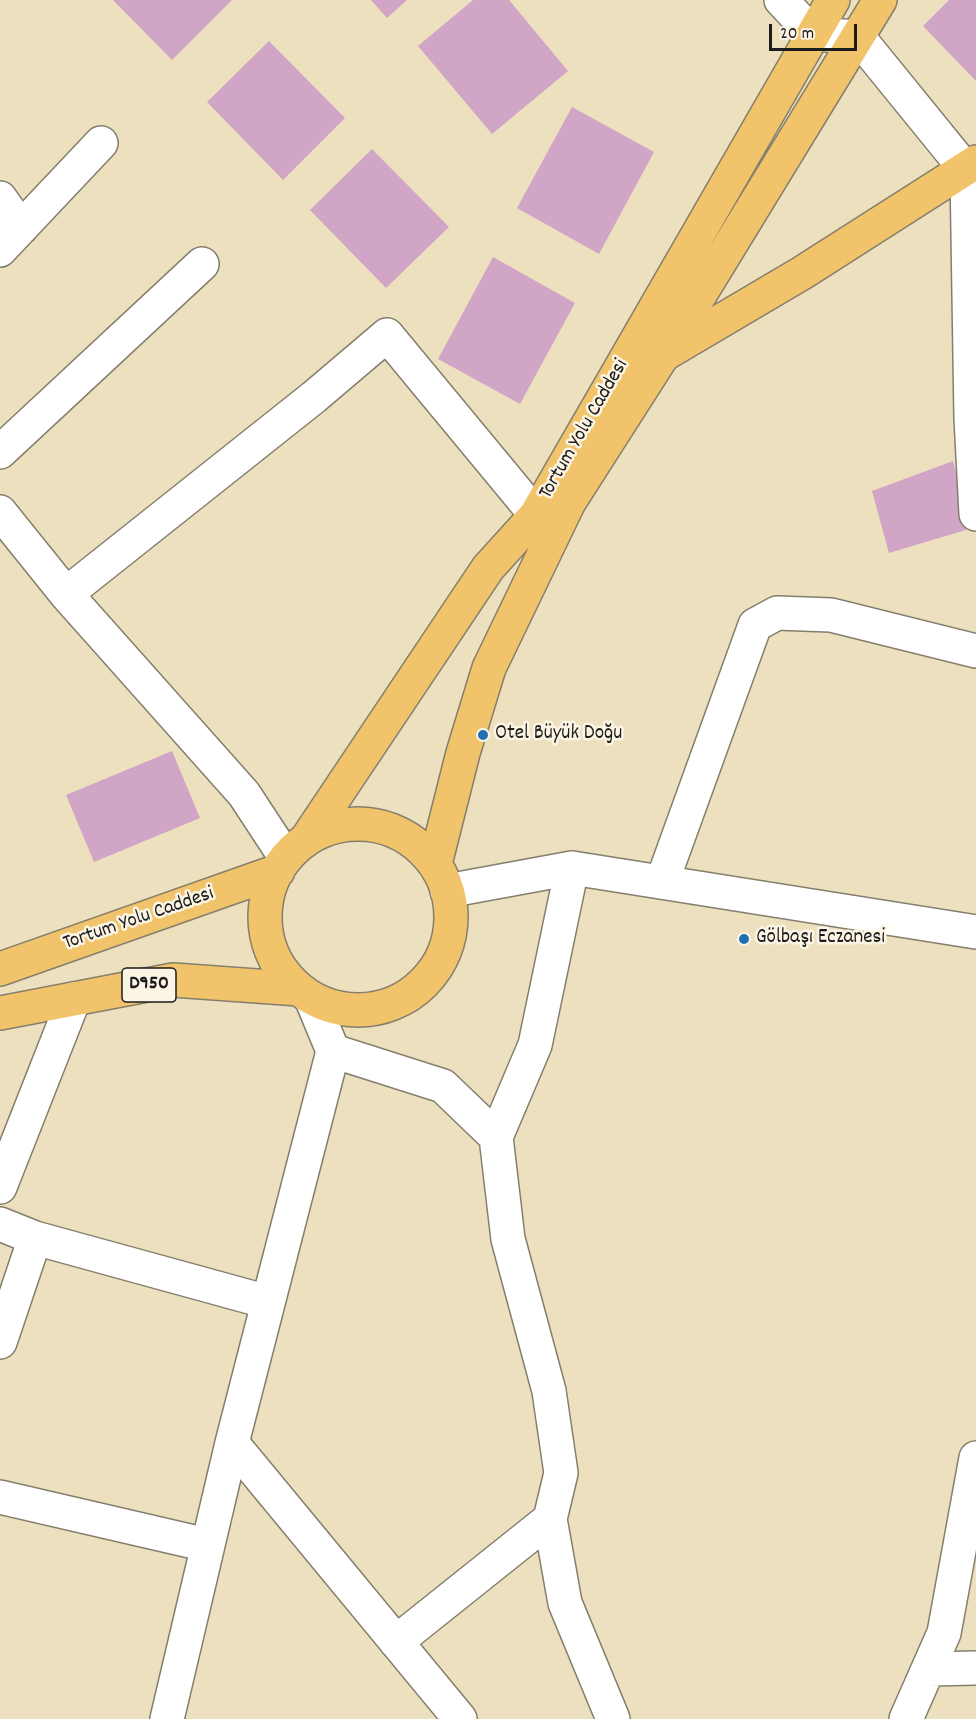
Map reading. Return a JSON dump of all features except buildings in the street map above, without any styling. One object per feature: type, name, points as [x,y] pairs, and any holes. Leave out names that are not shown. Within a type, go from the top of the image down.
[{"type":"main road","name":"Tortum Yolu Caddesi","points":[[0,969],[290,856],[332,827],[361,824],[389,829],[415,843],[441,877],[452,919],[446,948],[433,974],[412,994],[388,1006],[362,1011],[335,1008],[305,993],[290,981],[274,959],[266,934],[266,907],[272,881],[290,856],[488,568],[536,515],[833,0]]},
{"type":"main road","name":"Tortum Yolu Caddesi","points":[[441,877],[463,753],[489,668],[569,502],[663,355],[880,0]]},
{"type":"main road","points":[[663,355],[972,166]]},
{"type":"main road","name":"Tortum Yolu Caddesi","points":[[0,1013],[172,980],[305,993]]},
{"type":"street","points":[[781,0],[813,34],[858,38],[972,166],[971,417],[976,514]]},
{"type":"street","points":[[10,239],[101,143]]},
{"type":"street","points":[[0,198],[10,239]]},
{"type":"street","points":[[0,453],[202,264]]},
{"type":"street","points":[[66,594],[314,397],[387,335],[536,515]]},
{"type":"street","points":[[0,512],[66,594],[244,794],[290,856]]},
{"type":"street","points":[[662,882],[755,625],[777,613],[831,615],[976,651]]},
{"type":"street","points":[[572,868],[535,1045],[496,1137],[508,1239],[549,1391],[561,1473],[550,1519],[565,1603],[613,1719]]},
{"type":"street","points":[[441,877],[572,868],[976,932]]},
{"type":"street","points":[[167,1719],[232,1443],[333,1051],[305,993]]},
{"type":"street","points":[[0,1187],[74,999]]},
{"type":"street","points":[[333,1051],[443,1086],[496,1137]]},
{"type":"street","points":[[0,1224],[35,1238],[268,1302]]},
{"type":"street","points":[[0,1342],[35,1238]]},
{"type":"street","points":[[232,1443],[460,1719]]},
{"type":"street","points":[[906,1719],[944,1634],[976,1458]]},
{"type":"street","points":[[0,1497],[207,1545]]},
{"type":"street","points":[[396,1642],[550,1519]]},
{"type":"street","points":[[929,1669],[976,1668]]},
{"type":"place","name":"Otel Büyük Doğu","points":[[483,735]]},
{"type":"place","name":"Gölbaşı Eczanesi","points":[[744,939]]}]
